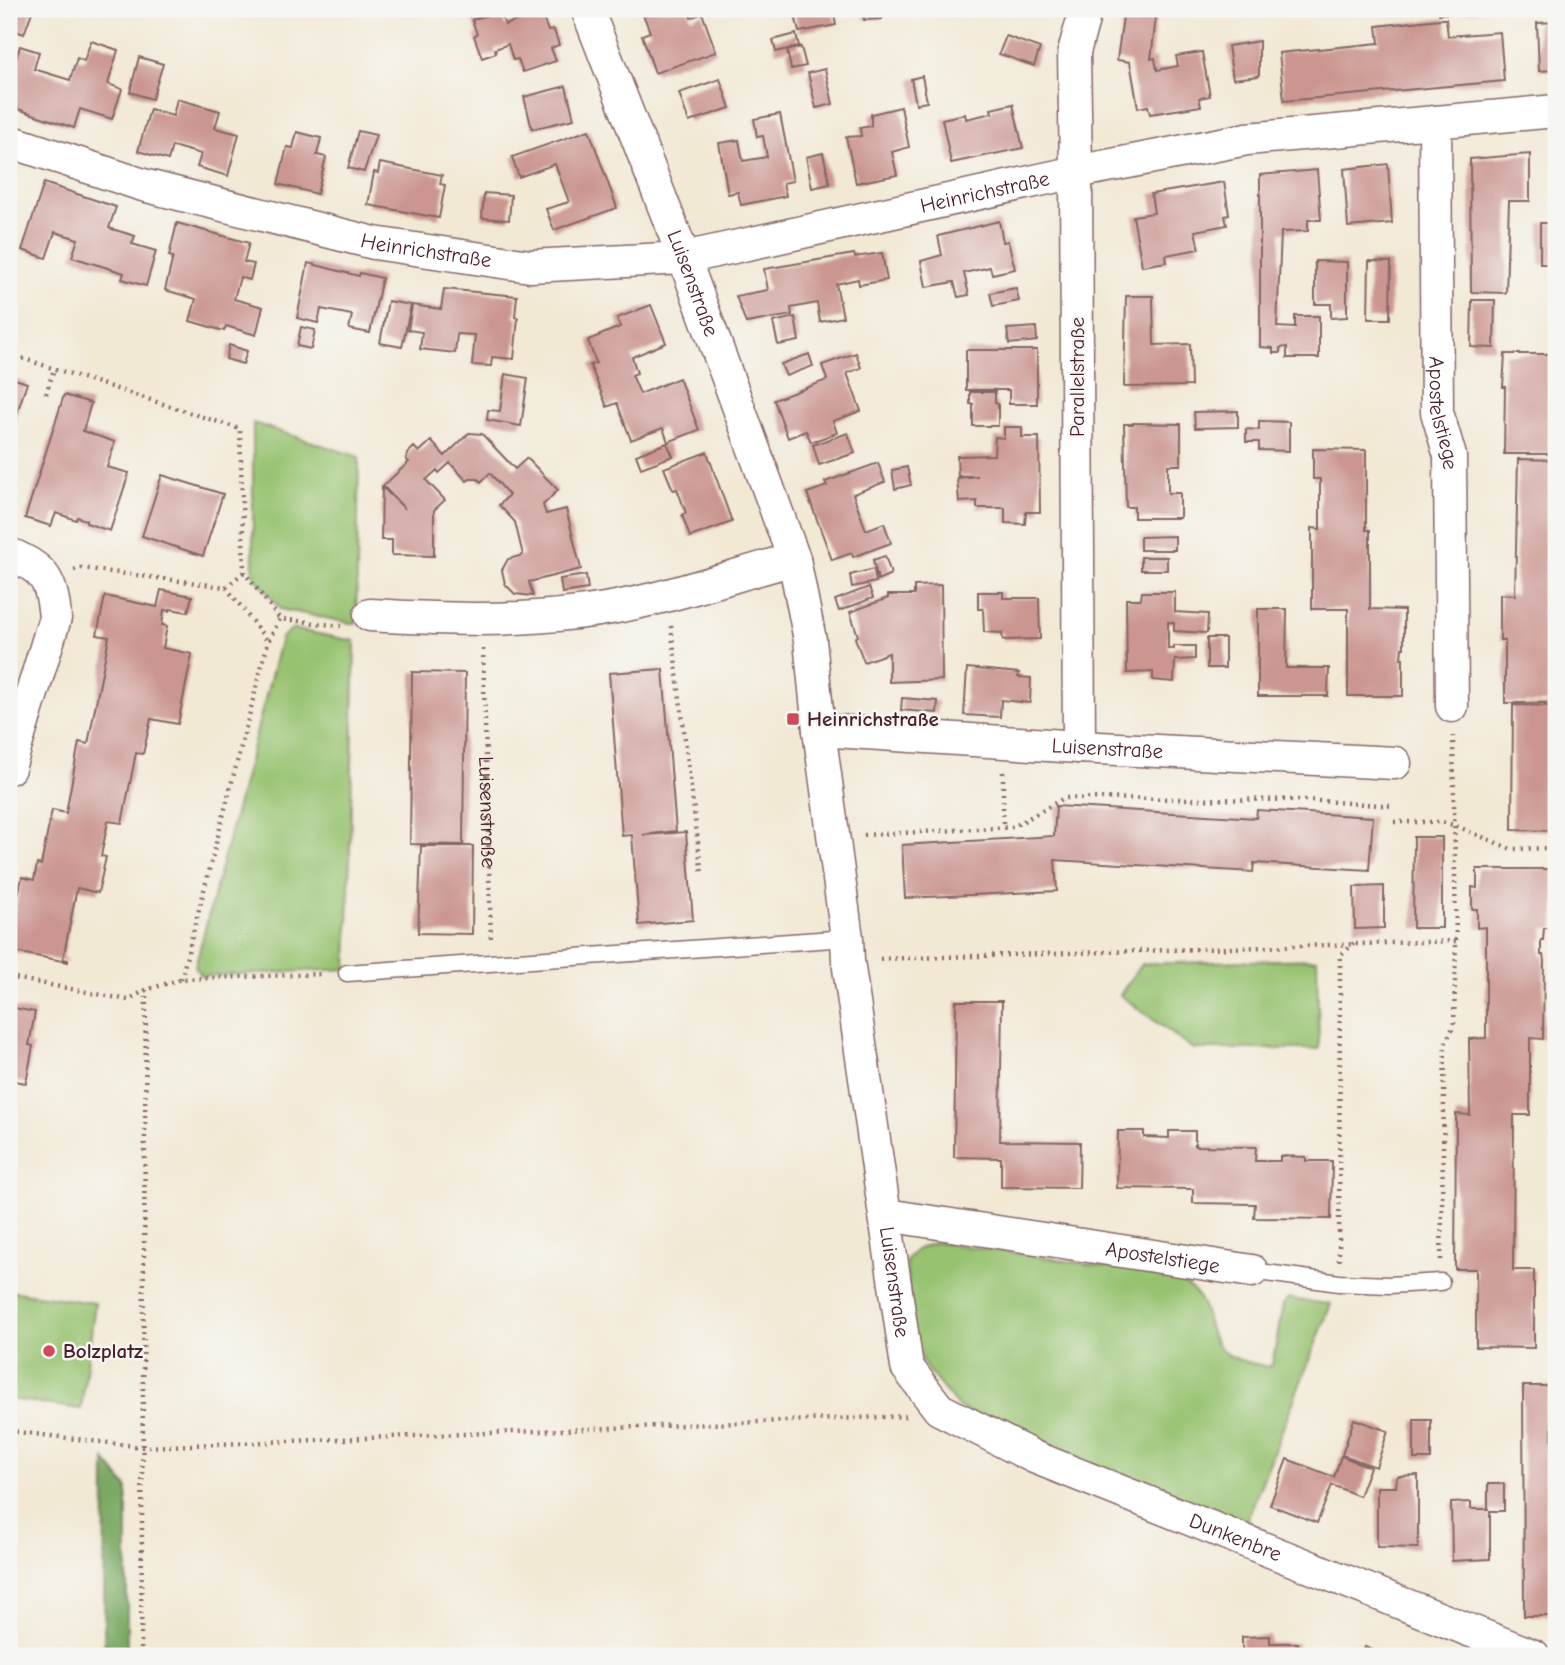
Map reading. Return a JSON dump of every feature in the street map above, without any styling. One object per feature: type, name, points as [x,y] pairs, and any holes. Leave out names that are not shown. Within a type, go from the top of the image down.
[{"type":"street","name":"Luisenstraße","points":[[587,9],[684,258],[794,559],[810,640],[832,837],[907,1367],[939,1409]]},
{"type":"street","name":"Parallelstraße","points":[[1079,747],[1074,51],[1086,9]]},
{"type":"street","name":"Heinrichstraße","points":[[9,141],[143,184],[374,243],[530,266],[684,258],[1076,172],[1247,139],[1556,111]]},
{"type":"street","name":"Apostelstiege","points":[[1435,122],[1437,412],[1450,456],[1452,706]]},
{"type":"street","points":[[9,554],[27,561],[47,579],[53,597],[55,618],[9,768]]},
{"type":"street","points":[[370,615],[483,620],[579,613],[667,596],[794,559]]},
{"type":"street","name":"Luisenstraße","points":[[819,730],[1079,747],[1395,763]]},
{"type":"street","name":"Apostelstiege","points":[[886,1215],[1252,1271]]},
{"type":"street","name":"Dunkenbre","points":[[939,1409],[1034,1457],[1534,1656]]},
{"type":"lane","points":[[346,973],[491,962],[847,949]]},
{"type":"lane","name":"Apostelstiege","points":[[1252,1271],[1339,1283],[1441,1282]]},
{"type":"path","points":[[9,354],[240,429],[244,572],[280,619],[352,627],[370,615]]},
{"type":"path","points":[[46,394],[54,369]]},
{"type":"path","points":[[47,579],[81,568],[226,587],[268,642]]},
{"type":"path","points":[[226,587],[244,572]]},
{"type":"path","points":[[667,596],[702,875]]},
{"type":"path","points":[[181,979],[268,642],[280,619]]},
{"type":"path","name":"Luisenstraße","points":[[483,620],[491,962]]},
{"type":"path","points":[[1441,1282],[1445,1044],[1454,1025],[1456,941],[1452,706]]},
{"type":"path","points":[[1003,742],[1003,827]]},
{"type":"path","points":[[832,837],[1013,827],[1064,798],[1305,800],[1394,806]]},
{"type":"path","points":[[1394,821],[1441,822],[1454,825],[1511,849],[1556,848]]},
{"type":"path","points":[[847,949],[1456,941]]},
{"type":"path","points":[[1339,1283],[1340,957],[1355,942]]},
{"type":"path","points":[[9,977],[128,1000],[146,990],[181,979],[346,973]]},
{"type":"path","points":[[141,1656],[146,990]]},
{"type":"path","points":[[9,1431],[143,1447],[901,1417],[939,1409]]},
{"type":"green space","points":[[253,423],[359,457],[356,624],[280,609],[253,574]]},
{"type":"green space","points":[[292,629],[355,641],[347,969],[202,976],[195,967],[281,638]]},
{"type":"green space","points":[[1317,959],[1319,1049],[1193,1049],[1120,995],[1141,964]]},
{"type":"green space","points":[[938,1242],[1141,1270],[1170,1277],[1191,1289],[1198,1297],[1212,1335],[1223,1351],[1239,1359],[1268,1367],[1272,1365],[1283,1305],[1288,1299],[1331,1304],[1246,1523],[1044,1448],[958,1407],[926,1368],[914,1345],[906,1261],[920,1248]]},
{"type":"green space","name":"Bolzplatz","points":[[9,1291],[95,1303],[81,1409],[9,1399]]},
{"type":"green space","points":[[105,1460],[127,1487],[127,1656],[104,1656]]},
{"type":"building","points":[[17,9],[33,9],[24,34],[10,29]]},
{"type":"building","points":[[641,9],[688,9],[691,18],[702,13],[716,52],[655,73],[642,35],[650,32]]},
{"type":"building","points":[[833,9],[836,25],[799,32],[794,11]]},
{"type":"building","points":[[863,9],[882,9],[882,19],[864,20]]},
{"type":"building","points":[[1124,9],[1157,9],[1151,59],[1155,58],[1157,70],[1178,66],[1176,56],[1202,52],[1210,96],[1199,98],[1201,106],[1150,114],[1148,106],[1138,108],[1130,62],[1117,60]]},
{"type":"building","points":[[1439,9],[1478,9],[1478,11],[1439,14]]},
{"type":"building","points":[[500,11],[505,25],[541,12],[548,31],[554,30],[559,45],[551,48],[556,61],[523,72],[518,59],[513,60],[508,44],[495,49],[496,53],[482,58],[474,36],[477,34],[472,20]]},
{"type":"building","points":[[1446,19],[1448,36],[1500,32],[1504,81],[1284,101],[1279,53],[1379,43],[1377,26]]},
{"type":"building","points":[[1556,22],[1556,70],[1539,71],[1537,23]]},
{"type":"building","points":[[796,34],[799,46],[776,52],[773,40]]},
{"type":"building","points":[[1006,36],[1040,48],[1034,66],[999,54]]},
{"type":"building","points":[[91,41],[118,50],[108,84],[122,89],[112,119],[80,109],[74,128],[9,106],[12,86],[9,81],[20,46],[39,52],[34,69],[70,80],[77,58],[84,61]]},
{"type":"building","points":[[1259,41],[1259,76],[1233,79],[1228,46]]},
{"type":"building","points":[[801,47],[806,66],[791,69],[787,51]]},
{"type":"building","points":[[139,57],[163,64],[152,99],[130,92]]},
{"type":"building","points":[[825,69],[833,104],[816,108],[808,73]]},
{"type":"building","points":[[922,76],[927,102],[916,104],[911,79]]},
{"type":"building","points":[[720,79],[730,108],[689,122],[679,93]]},
{"type":"building","points":[[566,86],[574,119],[532,129],[524,97]]},
{"type":"building","points":[[177,99],[220,111],[215,128],[239,134],[228,176],[197,167],[201,154],[172,146],[168,160],[138,151],[150,109],[173,116]]},
{"type":"building","points":[[1013,104],[1023,148],[951,163],[942,119],[965,114],[966,119],[992,113],[991,109]]},
{"type":"building","points":[[901,107],[909,147],[892,152],[897,175],[856,183],[846,137],[861,136],[860,128],[871,126],[871,114]]},
{"type":"building","points":[[780,114],[793,181],[783,183],[786,196],[741,205],[738,192],[728,194],[719,143],[739,140],[743,161],[767,157],[763,136],[757,137],[754,119]]},
{"type":"building","points":[[589,130],[617,208],[554,230],[546,209],[569,202],[555,164],[519,177],[512,157]]},
{"type":"building","points":[[358,131],[376,135],[364,172],[348,168]]},
{"type":"building","points":[[297,132],[321,138],[317,155],[326,157],[317,194],[278,184],[287,147],[293,148]]},
{"type":"building","points":[[823,153],[830,184],[812,188],[806,157]]},
{"type":"building","points":[[1530,154],[1530,201],[1509,201],[1506,293],[1471,292],[1470,159]]},
{"type":"building","points":[[380,163],[442,175],[440,184],[445,185],[439,218],[368,205],[374,172],[378,173]]},
{"type":"building","points":[[1388,164],[1392,223],[1348,227],[1344,169]]},
{"type":"building","points":[[1317,170],[1321,220],[1308,220],[1308,231],[1281,232],[1277,327],[1295,328],[1295,316],[1319,316],[1319,358],[1287,358],[1287,347],[1280,348],[1280,353],[1273,353],[1273,348],[1260,347],[1260,175]]},
{"type":"building","points":[[1224,182],[1229,215],[1225,216],[1227,225],[1195,231],[1199,249],[1166,255],[1167,262],[1142,266],[1133,216],[1154,213],[1151,194]]},
{"type":"building","points":[[44,183],[116,207],[109,228],[135,236],[132,244],[156,251],[146,286],[122,279],[124,273],[72,257],[78,239],[55,232],[46,258],[22,250]]},
{"type":"building","points":[[484,193],[511,195],[509,220],[482,218]]},
{"type":"building","points":[[999,221],[1003,242],[1008,241],[1015,269],[992,274],[990,267],[964,273],[969,295],[958,297],[954,282],[926,287],[921,261],[942,255],[938,236]]},
{"type":"building","points":[[177,223],[249,243],[244,262],[254,264],[250,280],[240,277],[234,299],[263,307],[256,335],[226,326],[224,331],[190,321],[196,299],[165,290]]},
{"type":"building","points":[[1540,223],[1556,223],[1556,264],[1540,264]]},
{"type":"building","points":[[882,253],[887,280],[859,285],[858,279],[836,284],[843,317],[820,322],[817,303],[791,308],[792,315],[746,323],[736,296],[768,290],[764,269],[854,254],[855,257]]},
{"type":"building","points":[[1315,261],[1347,262],[1347,317],[1331,318],[1331,304],[1315,304]]},
{"type":"building","points":[[1369,261],[1391,262],[1390,319],[1368,319]]},
{"type":"building","points":[[308,263],[359,276],[360,273],[382,278],[370,333],[349,329],[352,315],[321,309],[318,323],[297,318]]},
{"type":"building","points":[[1016,288],[1019,301],[993,306],[990,293]]},
{"type":"building","points":[[444,289],[517,296],[514,359],[492,357],[491,366],[472,365],[475,335],[457,334],[455,353],[420,349],[422,332],[408,330],[412,305],[441,309]]},
{"type":"building","points":[[1126,296],[1153,296],[1154,345],[1190,344],[1191,386],[1124,387]]},
{"type":"building","points":[[1472,300],[1495,300],[1494,348],[1471,347]]},
{"type":"building","points":[[388,301],[411,305],[402,347],[380,343]]},
{"type":"building","points":[[651,305],[666,343],[632,357],[637,373],[632,375],[640,394],[679,378],[699,430],[668,442],[663,428],[631,440],[617,403],[607,407],[590,365],[596,363],[588,340],[620,327],[617,318]]},
{"type":"building","points":[[795,317],[799,341],[778,345],[773,322]]},
{"type":"building","points":[[301,327],[315,330],[311,349],[297,346]]},
{"type":"building","points":[[1036,327],[1037,341],[1009,344],[1007,329]]},
{"type":"building","points":[[229,345],[247,351],[243,364],[226,359]]},
{"type":"building","points":[[966,350],[1037,350],[1037,404],[1009,404],[1009,390],[966,390]]},
{"type":"building","points":[[856,353],[861,368],[847,373],[861,411],[833,421],[837,433],[811,442],[806,431],[788,438],[774,400],[827,380],[822,365]]},
{"type":"building","points":[[809,354],[813,366],[786,376],[781,364]]},
{"type":"building","points":[[1505,354],[1555,354],[1556,454],[1504,454]]},
{"type":"building","points":[[505,374],[528,378],[521,426],[487,420],[488,410],[500,411]]},
{"type":"building","points":[[9,377],[27,383],[9,437]]},
{"type":"building","points":[[970,392],[995,392],[998,426],[973,426]]},
{"type":"building","points":[[64,395],[91,403],[83,431],[115,442],[107,467],[129,473],[110,531],[77,517],[76,520],[56,513],[51,526],[25,518]]},
{"type":"building","points":[[1238,411],[1238,427],[1195,428],[1194,412]]},
{"type":"building","points":[[1259,421],[1289,422],[1289,451],[1259,450],[1259,442],[1246,442],[1246,429],[1259,430]]},
{"type":"building","points":[[1124,424],[1181,424],[1181,465],[1168,465],[1168,493],[1180,493],[1180,518],[1134,518],[1134,507],[1126,507]]},
{"type":"building","points":[[1004,427],[1022,427],[1022,437],[1039,437],[1040,512],[1026,512],[1025,524],[1005,523],[1005,508],[977,508],[977,501],[959,502],[957,478],[978,476],[958,476],[957,456],[994,455],[995,437],[1004,438]]},
{"type":"building","points":[[469,433],[482,434],[515,469],[527,458],[558,490],[543,505],[546,514],[566,509],[581,569],[529,582],[533,596],[515,594],[505,584],[502,570],[508,559],[523,555],[515,522],[499,505],[509,495],[490,473],[481,482],[478,479],[467,481],[450,463],[426,480],[445,500],[434,510],[434,556],[392,555],[392,540],[381,540],[382,487],[405,509],[383,486],[409,462],[406,459],[409,452],[414,447],[419,452],[431,441],[445,456]]},
{"type":"building","points":[[848,433],[855,453],[819,465],[813,445]]},
{"type":"building","points":[[667,443],[673,456],[641,468],[636,455]]},
{"type":"building","points":[[1313,449],[1366,450],[1370,609],[1404,610],[1404,648],[1401,658],[1403,696],[1348,696],[1348,609],[1312,609],[1312,528],[1320,529],[1320,479],[1313,479]]},
{"type":"building","points":[[707,452],[732,522],[690,537],[682,515],[686,513],[677,489],[673,490],[664,468]]},
{"type":"building","points":[[1518,459],[1556,460],[1556,641],[1553,641],[1553,703],[1505,703],[1505,640],[1500,640],[1500,594],[1515,595]]},
{"type":"building","points":[[878,463],[885,482],[853,494],[866,530],[884,523],[891,543],[853,557],[852,553],[832,560],[807,493],[827,486],[825,482]]},
{"type":"building","points":[[907,467],[911,485],[895,489],[892,470]]},
{"type":"building","points":[[162,475],[223,494],[203,556],[142,536]]},
{"type":"building","points":[[1175,536],[1175,550],[1140,550],[1140,537]]},
{"type":"building","points":[[885,556],[891,574],[878,580],[873,560]]},
{"type":"building","points":[[1141,557],[1167,557],[1167,570],[1141,570]]},
{"type":"building","points":[[874,569],[876,582],[852,587],[850,575]]},
{"type":"building","points":[[586,575],[588,589],[562,593],[560,579]]},
{"type":"building","points":[[941,585],[942,680],[889,682],[889,653],[864,662],[855,638],[858,636],[850,612],[888,598],[888,595],[914,595],[914,586]]},
{"type":"building","points":[[869,587],[873,598],[839,611],[835,600]]},
{"type":"building","points":[[161,590],[192,596],[188,612],[164,610],[162,625],[167,626],[163,648],[192,654],[178,724],[151,719],[143,754],[136,753],[122,823],[108,821],[101,856],[106,857],[98,893],[77,888],[63,959],[68,962],[9,951],[9,937],[22,877],[34,880],[37,864],[41,865],[52,810],[66,813],[79,742],[88,744],[109,637],[97,635],[105,596],[157,607]]},
{"type":"building","points":[[978,592],[1003,592],[1003,598],[1039,598],[1040,639],[1003,640],[1002,633],[984,632],[983,609],[978,609]]},
{"type":"building","points":[[1142,592],[1175,592],[1175,612],[1208,614],[1207,633],[1174,631],[1174,623],[1168,622],[1168,649],[1174,649],[1174,646],[1195,646],[1195,659],[1175,660],[1174,682],[1153,680],[1153,672],[1127,673],[1126,599],[1141,599]]},
{"type":"building","points":[[1258,609],[1287,609],[1286,668],[1329,668],[1328,696],[1258,696]]},
{"type":"building","points":[[1207,638],[1225,638],[1225,668],[1207,668]]},
{"type":"building","points":[[967,668],[1019,673],[1018,677],[1031,678],[1030,703],[1001,700],[1000,717],[964,715]]},
{"type":"building","points":[[663,669],[676,831],[643,835],[686,832],[693,920],[639,925],[632,835],[622,836],[609,673]]},
{"type":"building","points":[[412,672],[465,673],[463,845],[410,844]]},
{"type":"building","points":[[902,698],[938,701],[937,713],[901,710]]},
{"type":"building","points":[[1513,705],[1556,706],[1556,831],[1512,830]]},
{"type":"building","points":[[1056,806],[1256,818],[1257,810],[1373,817],[1369,870],[1254,863],[1253,872],[1055,860],[1057,891],[905,898],[902,845],[1054,836]]},
{"type":"building","points":[[1414,837],[1442,837],[1442,928],[1413,928]]},
{"type":"building","points":[[421,846],[473,846],[472,934],[418,933]]},
{"type":"building","points":[[1477,869],[1554,869],[1554,928],[1544,928],[1541,940],[1541,955],[1544,961],[1543,1039],[1530,1038],[1530,1115],[1514,1115],[1513,1270],[1534,1270],[1534,1348],[1476,1347],[1476,1269],[1455,1269],[1456,1114],[1470,1115],[1469,1039],[1486,1038],[1486,927],[1477,928],[1477,909],[1472,909],[1472,887],[1477,888]]},
{"type":"building","points":[[1384,886],[1384,928],[1355,929],[1354,887]]},
{"type":"building","points":[[956,1001],[1002,1001],[1000,1141],[1080,1142],[1079,1188],[1001,1187],[1001,1158],[954,1157]]},
{"type":"building","points":[[9,1007],[35,1012],[29,1045],[33,1046],[26,1083],[9,1080]]},
{"type":"building","points":[[1118,1131],[1144,1131],[1144,1137],[1169,1138],[1169,1131],[1195,1131],[1195,1146],[1256,1147],[1255,1161],[1280,1161],[1280,1156],[1306,1157],[1306,1161],[1332,1161],[1331,1219],[1254,1218],[1255,1204],[1193,1203],[1193,1189],[1117,1188]]},
{"type":"building","points":[[1523,1386],[1552,1386],[1552,1616],[1524,1616]]},
{"type":"building","points":[[1354,1419],[1388,1431],[1376,1467],[1342,1455]]},
{"type":"building","points":[[1414,1420],[1431,1420],[1431,1459],[1414,1459]]},
{"type":"building","points":[[1341,1456],[1370,1467],[1359,1496],[1332,1485],[1317,1523],[1270,1505],[1287,1459],[1334,1477]]},
{"type":"building","points":[[1418,1475],[1418,1548],[1377,1547],[1377,1487],[1396,1487],[1397,1476]]},
{"type":"building","points":[[1488,1484],[1504,1484],[1504,1511],[1490,1511],[1490,1559],[1452,1561],[1451,1503],[1471,1502],[1471,1509],[1488,1509]]},
{"type":"building","points":[[1270,1636],[1270,1643],[1298,1643],[1298,1656],[1242,1656],[1242,1637]]},
{"type":"building","points":[[1365,1647],[1388,1656],[1362,1656]]},
{"type":"place","name":"Heinrichstraße","points":[[793,719]]},
{"type":"place","name":"Bolzplatz","points":[[49,1351]]}]
